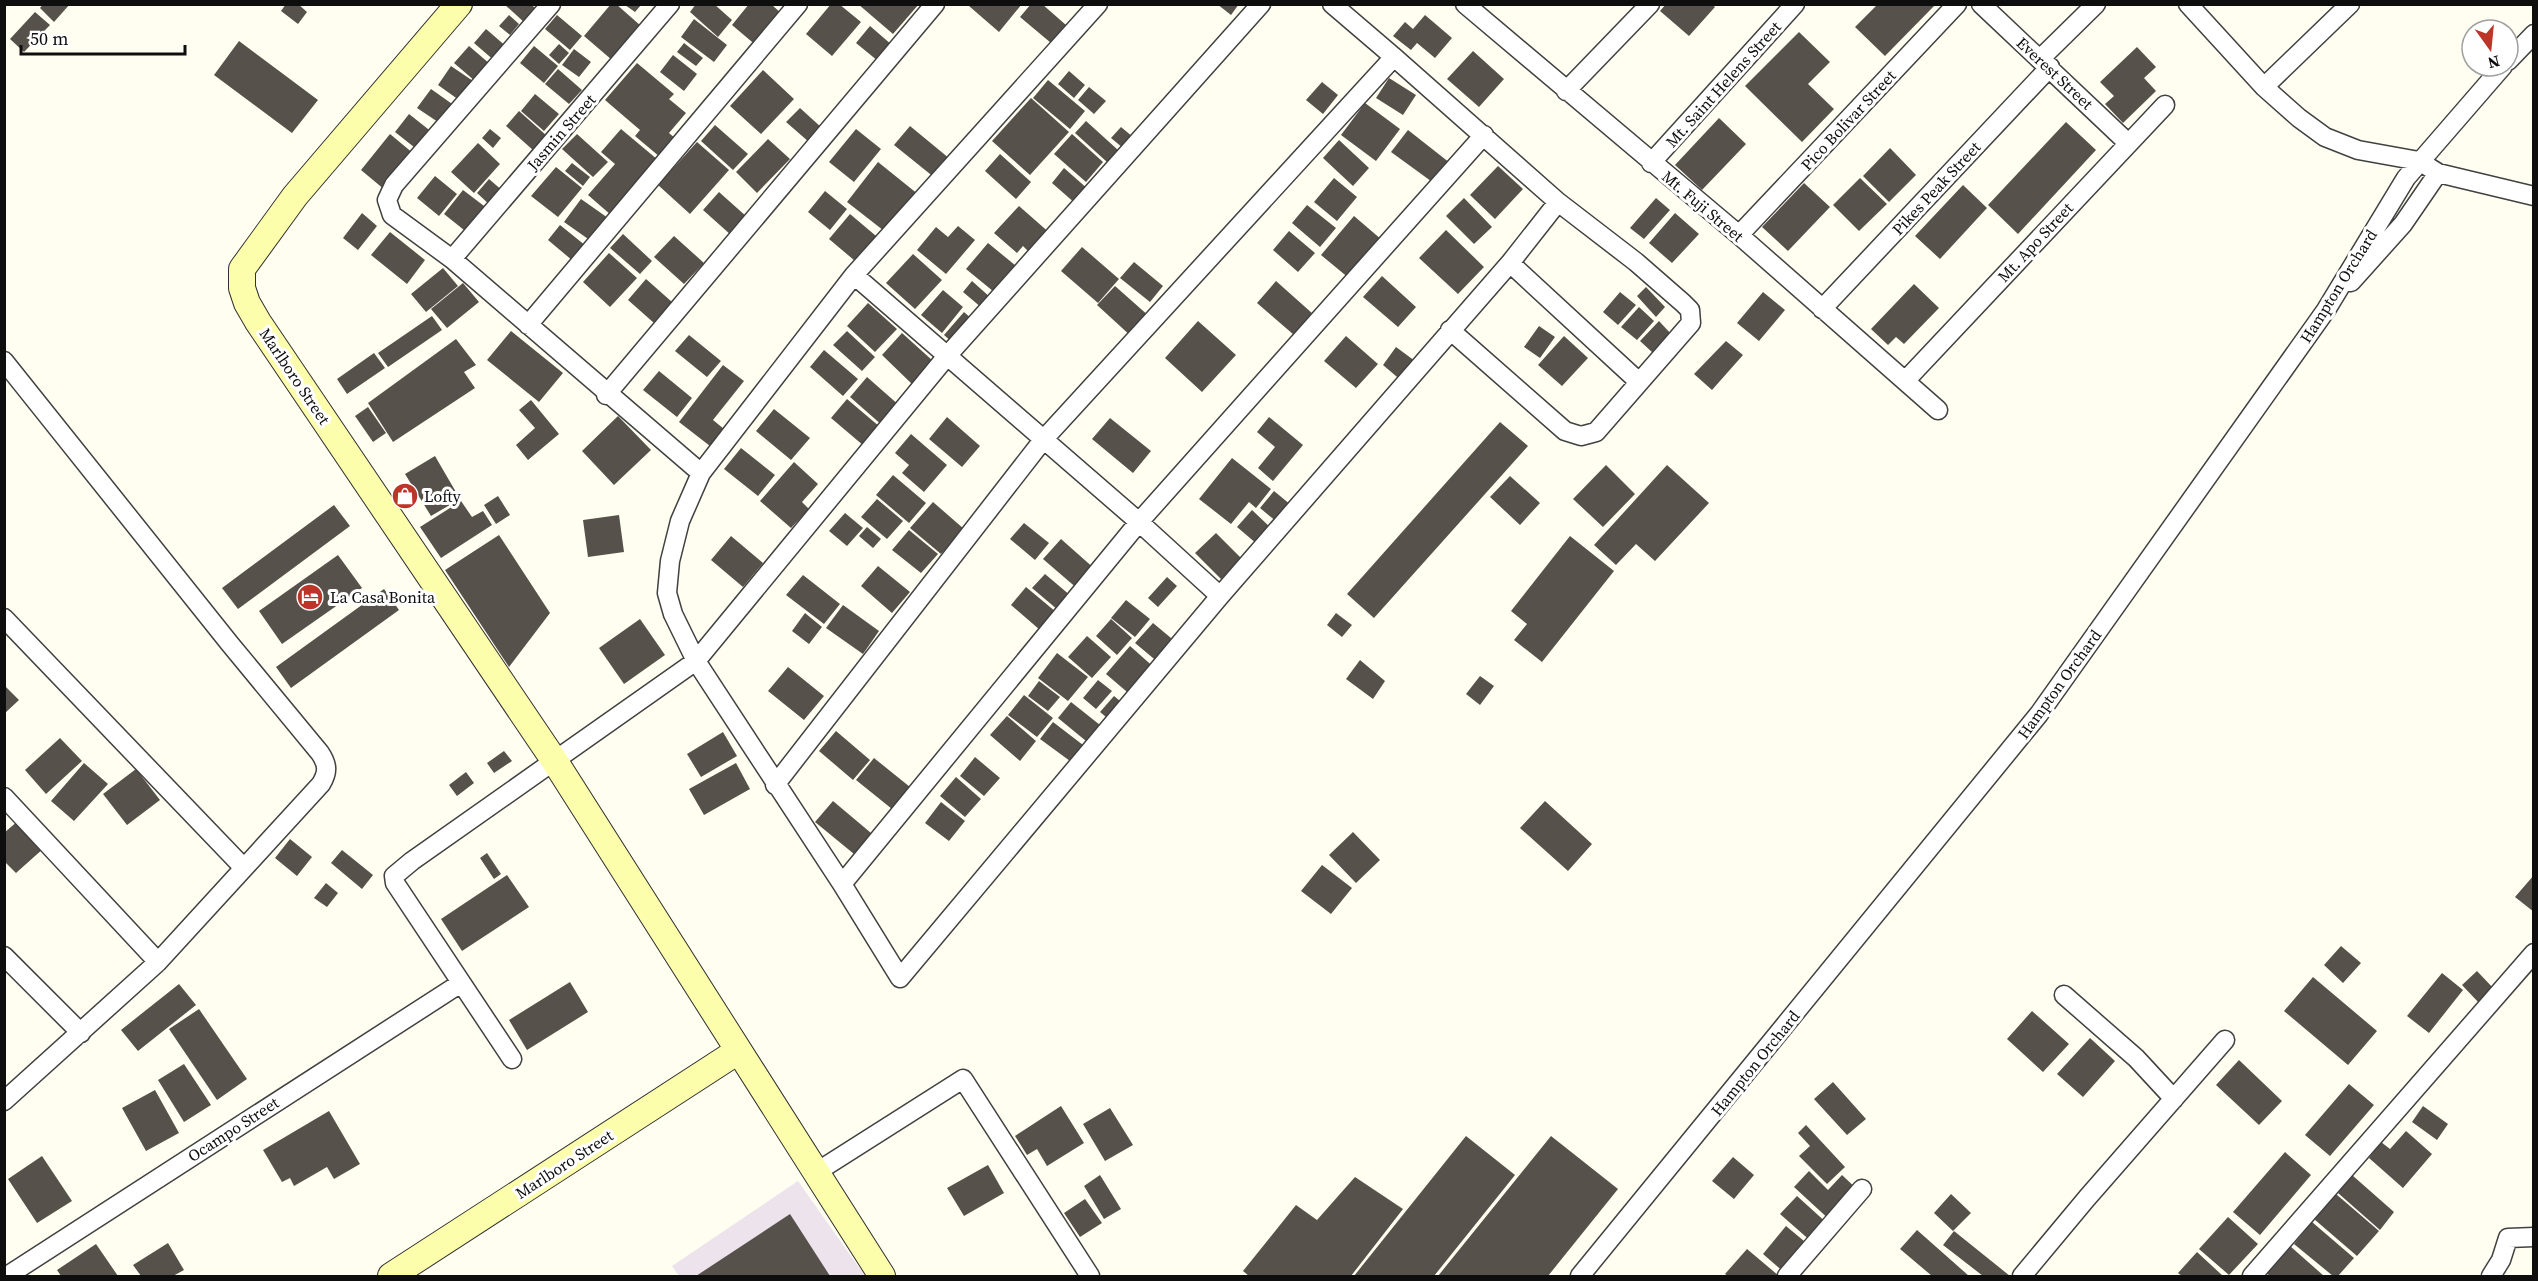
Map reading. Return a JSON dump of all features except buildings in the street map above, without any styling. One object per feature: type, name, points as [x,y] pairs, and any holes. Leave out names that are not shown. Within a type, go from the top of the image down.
[{"type":"street","name":"Marlboro Street","points":[[459,4],[295,196],[242,269],[242,288],[247,303],[265,332],[554,760],[882,1276]]},
{"type":"street","points":[[551,4],[394,185],[387,200],[392,215],[452,259],[606,395],[700,473]]},
{"type":"street","name":"Jasmin Street","points":[[452,259],[670,4]]},
{"type":"street","points":[[528,325],[798,4]]},
{"type":"street","points":[[606,395],[935,4]]},
{"type":"street","points":[[1098,4],[854,275],[700,473],[680,521],[670,561],[667,593],[673,614],[696,661],[775,785],[842,884],[900,978],[1220,596],[1510,262],[1558,202]]},
{"type":"street","points":[[512,1059],[395,883],[394,876],[696,661],[946,356],[1261,4]]},
{"type":"street","points":[[1332,4],[1558,202],[1636,262],[1690,310],[1691,323],[1596,432],[1575,435],[1565,431],[1450,330]]},
{"type":"street","points":[[1566,90],[1650,4]]},
{"type":"street","name":"Mt. Saint Helens Street","points":[[1652,163],[1796,4]]},
{"type":"street","name":"Pico Bolivar Street","points":[[1739,235],[1957,4]]},
{"type":"street","name":"Everest Street","points":[[1981,4],[2128,143]]},
{"type":"street","name":"Pikes Peak Street","points":[[1822,309],[2096,4]]},
{"type":"street","points":[[2188,4],[2264,87],[2325,138],[2358,150],[2419,161],[2438,173],[2534,196]]},
{"type":"street","points":[[2264,87],[2350,4]]},
{"type":"street","name":"Mt. Fuji Street","points":[[1477,8],[1566,90],[1739,235],[1938,410]]},
{"type":"street","points":[[2520,49],[2534,34]]},
{"type":"street","points":[[775,785],[1043,440],[1394,57]]},
{"type":"street","name":"Hampton Orchard","points":[[1580,1276],[2039,714],[2326,310],[2382,215],[2419,161],[2492,78]]},
{"type":"street","name":"Mt. Apo Street","points":[[1906,380],[2165,105]]},
{"type":"street","points":[[842,884],[1139,522],[1484,135]]},
{"type":"street","points":[[2326,310],[2403,224],[2438,173]]},
{"type":"street","points":[[1510,262],[1639,382]]},
{"type":"street","points":[[854,275],[1139,522],[1220,596]]},
{"type":"street","points":[[4,362],[326,762],[327,773],[321,784],[158,962],[4,1101]]},
{"type":"street","points":[[4,618],[244,868]]},
{"type":"street","points":[[4,796],[158,962]]},
{"type":"street","points":[[2252,1276],[2534,953]]},
{"type":"street","points":[[4,956],[81,1033]]},
{"type":"street","name":"Ocampo Street","points":[[7,1276],[461,983]]},
{"type":"street","points":[[2064,995],[2136,1058],[2174,1099]]},
{"type":"street","points":[[2022,1276],[2225,1040]]},
{"type":"street","name":"Marlboro Street","points":[[391,1276],[738,1051]]},
{"type":"street","points":[[815,1173],[963,1079],[1090,1276]]},
{"type":"street","points":[[1787,1276],[1862,1189]]},
{"type":"street","points":[[2491,1276],[2501,1260],[2508,1238],[2534,1237]]},
{"type":"shaded area","points":[[798,1181],[865,1276],[679,1276],[672,1266]]},
{"type":"place","name":"Lofty","points":[[405,496]]},
{"type":"place","name":"La Casa Bonita","points":[[310,597]]}]
